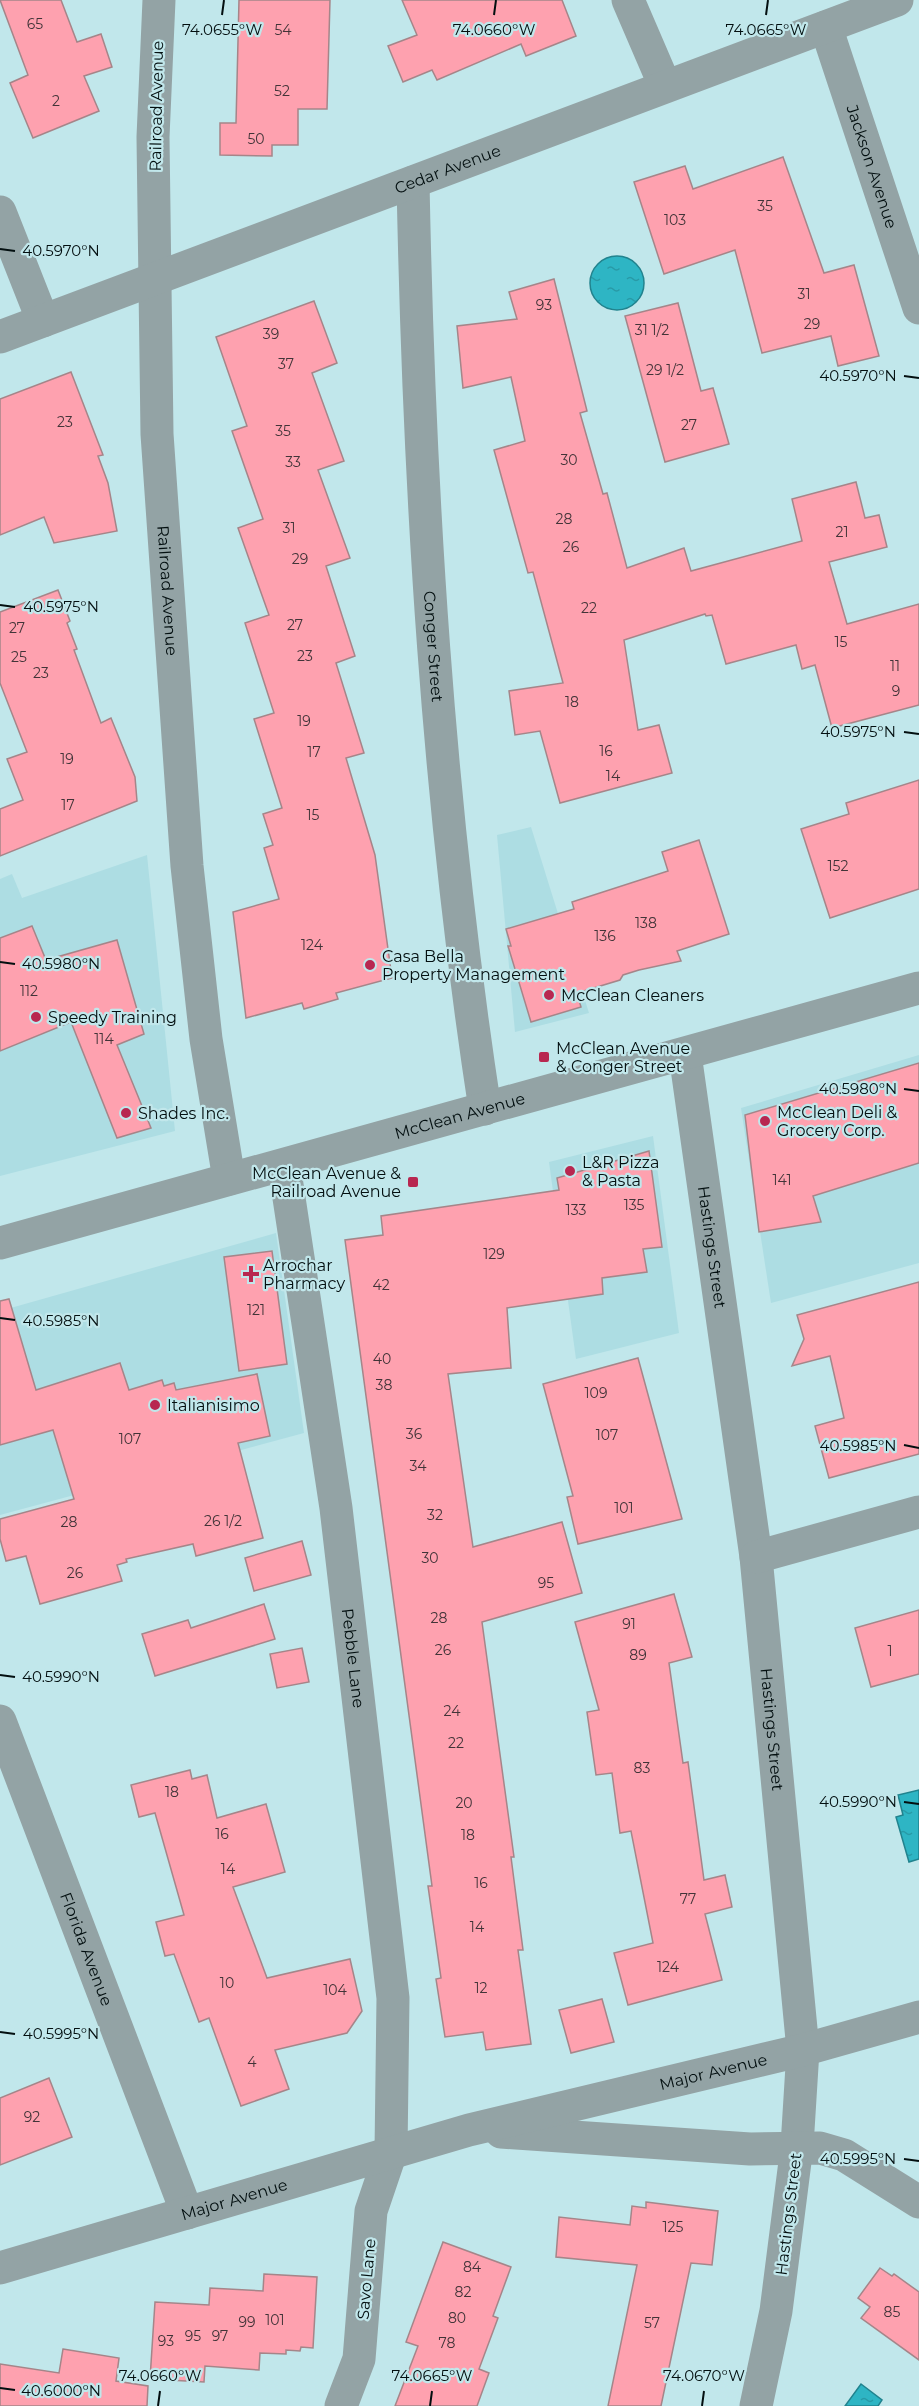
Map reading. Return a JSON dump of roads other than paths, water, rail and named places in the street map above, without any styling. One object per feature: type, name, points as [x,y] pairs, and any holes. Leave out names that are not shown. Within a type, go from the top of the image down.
[{"type":"street","name":"Railroad Avenue","points":[[159,0],[153,137],[156,279],[154,357],[157,434],[180,787],[206,1038],[229,1179]]},
{"type":"street","points":[[628,0],[665,86]]},
{"type":"street","name":"Cedar Avenue","points":[[0,337],[897,0]]},
{"type":"street","name":"Jackson Avenue","points":[[826,27],[919,308]]},
{"type":"street","name":"Conger Street","points":[[413,182],[425,512],[451,853],[485,1109]]},
{"type":"street","points":[[0,212],[43,321]]},
{"type":"street","name":"McClean Avenue","points":[[0,1243],[919,988]]},
{"type":"street","name":"Hastings Street","points":[[685,1054],[756,1557],[803,2050],[797,2146],[776,2311],[756,2406]]},
{"type":"street","name":"Pebble Lane","points":[[284,1165],[336,1508],[393,1998],[391,2152]]},
{"type":"street","points":[[756,1557],[919,1512]]},
{"type":"street","name":"Florida Avenue","points":[[0,1721],[187,2213]]},
{"type":"street","name":"Major Avenue","points":[[0,2268],[469,2130],[803,2050],[919,2017]]},
{"type":"street","name":"Major Avenue","points":[[469,2130],[741,2148],[797,2146],[820,2148],[844,2155],[919,2202]]},
{"type":"street","name":"Savo Lane","points":[[341,2406],[359,2359],[371,2211],[391,2152]]},
{"type":"water","points":[[617,256],[627,258],[636,264],[642,273],[644,283],[642,293],[636,302],[627,308],[617,310],[607,308],[598,302],[592,293],[590,283],[592,273],[598,264],[607,258]]},
{"type":"water","points":[[919,1790],[919,1859],[909,1862],[896,1817],[903,1815],[898,1795]]},
{"type":"water","points":[[861,2384],[882,2400],[878,2406],[845,2406]]},
{"type":"place","name":"Casa Bella Property Management","points":[[370,965]]},
{"type":"place","name":"McClean Cleaners","points":[[549,995]]},
{"type":"place","name":"Speedy Training","points":[[36,1017]]},
{"type":"place","name":"McClean Avenue & Conger Street","points":[[544,1057]]},
{"type":"place","name":"Shades Inc.","points":[[126,1113]]},
{"type":"place","name":"McClean Deli & Grocery Corp.","points":[[765,1121]]},
{"type":"place","name":"L&R Pizza & Pasta","points":[[570,1171]]},
{"type":"place","name":"McClean Avenue & Railroad Avenue","points":[[413,1182]]},
{"type":"place","name":"Arrochar Pharmacy","points":[[251,1274]]},
{"type":"place","name":"Italianisimo","points":[[155,1405]]}]
